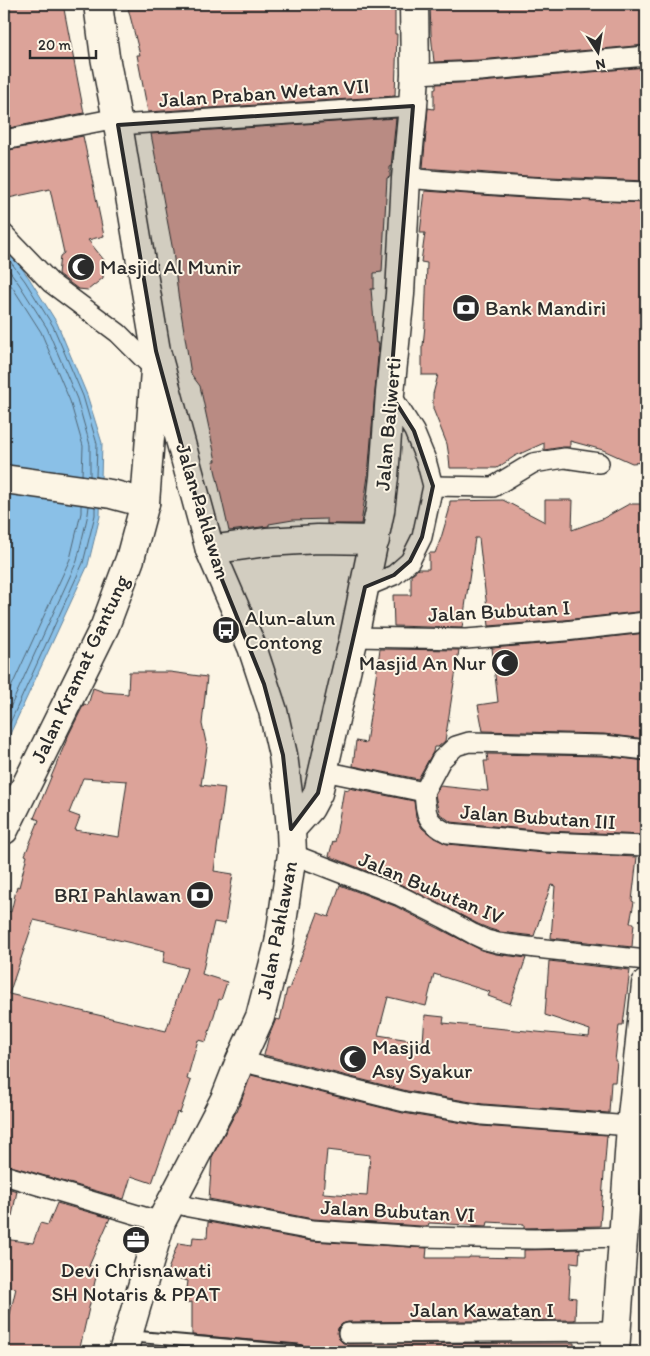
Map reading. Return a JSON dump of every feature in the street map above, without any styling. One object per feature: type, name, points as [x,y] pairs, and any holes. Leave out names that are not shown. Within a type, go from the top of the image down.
[{"type":"main road","points":[[98,4],[105,57],[118,121],[156,360]]},
{"type":"main road","name":"Jalan Baliwerti","points":[[291,842],[318,793],[324,771],[380,512],[400,294],[406,178],[413,106],[414,4]]},
{"type":"main road","name":"Jalan Kramat Gantung","points":[[4,830],[105,626],[130,559],[145,503],[156,360]]},
{"type":"main road","name":"Jalan Pahlawan","points":[[125,1344],[167,1212],[225,1098],[260,1017],[279,943],[291,842],[283,755],[273,711],[252,647],[210,550],[156,360]]},
{"type":"main road","points":[[4,479],[111,494],[145,503]]},
{"type":"main road","points":[[210,550],[266,542],[318,539],[375,540]]},
{"type":"main road","points":[[616,1341],[631,1126],[645,1010],[646,984]]},
{"type":"street","points":[[414,74],[500,69],[646,56]]},
{"type":"street","name":"Jalan Praban Wetan VII","points":[[4,140],[118,121],[413,106]]},
{"type":"street","points":[[406,178],[477,184],[646,192]]},
{"type":"street","points":[[4,234],[51,283],[156,360]]},
{"type":"street","points":[[365,587],[394,575],[410,561],[422,537],[433,486],[426,460],[414,431],[390,392]]},
{"type":"street","points":[[433,486],[493,487],[534,463],[565,458],[600,463]]},
{"type":"street","name":"Jalan Bubutan I","points":[[354,637],[466,639],[646,622]]},
{"type":"street","points":[[324,771],[424,792],[441,760],[456,746],[469,742],[604,745],[646,750]]},
{"type":"street","name":"Jalan Bubutan III","points":[[424,792],[426,813],[434,826],[448,833],[545,842],[646,846]]},
{"type":"street","name":"Jalan Bubutan IV","points":[[291,842],[486,940],[536,948],[646,960]]},
{"type":"street","points":[[240,1061],[405,1102],[482,1115],[631,1126]]},
{"type":"street","name":"Jalan Bubutan VI","points":[[4,1176],[167,1212],[189,1207],[312,1230],[430,1237],[535,1239],[624,1237]]},
{"type":"street","name":"Jalan Kawatan I","points":[[348,1333],[616,1341]]},
{"type":"lane","points":[[125,1344],[302,1352]]},
{"type":"highlighted area","points":[[413,106],[390,393],[414,431],[433,486],[422,537],[410,561],[394,575],[365,587],[318,793],[291,829],[283,755],[264,684],[210,550],[156,351],[118,125]]},
{"type":"water","points":[[4,244],[29,278],[57,323],[87,395],[102,443],[100,516],[88,565],[4,747]]},
{"type":"building","points":[[17,4],[63,4],[84,113],[4,129],[4,11]]},
{"type":"building","points":[[127,4],[395,4],[395,34],[397,34],[395,96],[148,112],[137,55],[140,55]]},
{"type":"building","points":[[430,4],[646,4],[646,45],[479,60],[434,62]]},
{"type":"building","points":[[646,67],[646,181],[527,176],[423,168],[428,108],[434,109],[434,89],[436,89],[436,84],[481,82]]},
{"type":"building","points":[[396,118],[390,177],[387,178],[382,272],[374,273],[374,289],[371,289],[376,343],[379,343],[368,476],[361,524],[327,524],[327,519],[293,520],[269,524],[269,526],[229,531],[213,461],[216,461],[200,386],[191,374],[173,251],[151,134]]},
{"type":"building","points":[[83,136],[104,236],[88,240],[104,260],[103,278],[88,290],[78,289],[58,274],[60,256],[64,253],[50,189],[4,199],[4,151]]},
{"type":"building","points":[[425,191],[525,198],[646,203],[646,462],[632,463],[603,450],[570,441],[570,447],[544,450],[544,443],[515,456],[497,468],[450,468],[447,444],[433,409],[433,394],[438,375],[422,375],[427,263],[421,262],[425,233],[420,233]]},
{"type":"building","points":[[503,500],[545,522],[545,500],[573,500],[572,530],[602,519],[629,504],[646,504],[646,611],[489,626],[479,538],[475,538],[462,628],[394,626],[393,595],[411,595],[411,575],[418,569],[429,569],[429,553],[435,553],[449,511],[450,501]]},
{"type":"building","points":[[646,633],[646,739],[604,734],[483,731],[478,705],[498,702],[492,648]]},
{"type":"building","points":[[380,649],[459,650],[445,741],[438,747],[434,747],[418,779],[353,766],[356,741],[366,743]]},
{"type":"building","points":[[129,672],[170,672],[207,677],[202,724],[207,747],[201,785],[225,788],[214,871],[233,874],[225,924],[214,922],[202,974],[227,982],[221,1000],[219,999],[206,1042],[198,1040],[187,1079],[191,1081],[180,1113],[177,1112],[152,1183],[131,1176],[124,1199],[4,1164],[4,910],[11,912],[27,856],[25,855],[39,820],[34,818],[69,734],[84,704],[88,705],[93,688],[104,692],[128,694]],"holes":[[[83,778],[127,781],[119,837],[75,830],[80,817],[69,813]],[[34,920],[165,951],[163,962],[187,968],[166,1031],[9,994]]]},
{"type":"building","points":[[487,754],[603,756],[646,761],[646,835],[546,831],[451,822],[440,814],[435,794],[440,786],[488,791],[484,761],[488,761]]},
{"type":"building","points":[[349,788],[414,801],[416,817],[422,828],[434,838],[447,844],[544,853],[637,857],[632,901],[634,902],[630,923],[634,923],[632,947],[551,938],[555,886],[551,885],[534,936],[500,932],[478,924],[404,886],[329,856],[333,841],[335,842],[344,789],[349,790]]},
{"type":"building","points":[[340,885],[395,906],[481,950],[526,958],[510,1004],[488,996],[490,992],[434,974],[426,1006],[388,997],[378,1035],[423,1042],[425,1015],[444,1017],[443,1023],[589,1037],[590,1030],[545,1015],[549,961],[630,970],[623,1025],[619,1025],[615,1082],[611,1082],[609,1113],[483,1104],[407,1091],[264,1055],[276,1019],[280,1020],[287,989],[289,989],[318,913],[329,917]]},
{"type":"building","points":[[251,1075],[403,1113],[481,1126],[607,1135],[600,1226],[524,1228],[524,1224],[488,1222],[487,1226],[429,1223],[428,1226],[420,1226],[313,1219],[209,1199],[212,1157],[237,1112]],"holes":[[[327,1150],[370,1155],[367,1196],[323,1193]]]},
{"type":"building","points":[[4,1187],[17,1191],[12,1216],[4,1215]]},
{"type":"building","points":[[57,1203],[110,1218],[89,1266],[98,1268],[79,1352],[4,1352],[4,1326],[7,1327],[16,1288],[4,1286],[4,1239],[33,1243],[40,1223],[48,1225]]},
{"type":"building","points":[[208,1222],[311,1241],[427,1248],[426,1258],[524,1258],[524,1250],[580,1249],[579,1263],[571,1262],[569,1297],[576,1298],[575,1320],[348,1322],[338,1328],[337,1333],[343,1343],[348,1344],[574,1343],[574,1352],[339,1352],[339,1347],[305,1346],[192,1335],[192,1302],[185,1303],[188,1281],[166,1275],[178,1243],[192,1245],[193,1237],[207,1238]]},
{"type":"place","name":"Masjid Al Munir","points":[[81,267]]},
{"type":"place","name":"Bank Mandiri","points":[[466,308]]},
{"type":"place","name":"Alun-alun Contong","points":[[226,630]]},
{"type":"place","name":"Masjid An Nur","points":[[505,663]]},
{"type":"place","name":"BRI Pahlawan","points":[[200,895]]},
{"type":"place","name":"Masjid Asy Syakur","points":[[353,1059]]},
{"type":"place","name":"Devi Chrisnawati SH Notaris & PPAT","points":[[136,1240]]}]
